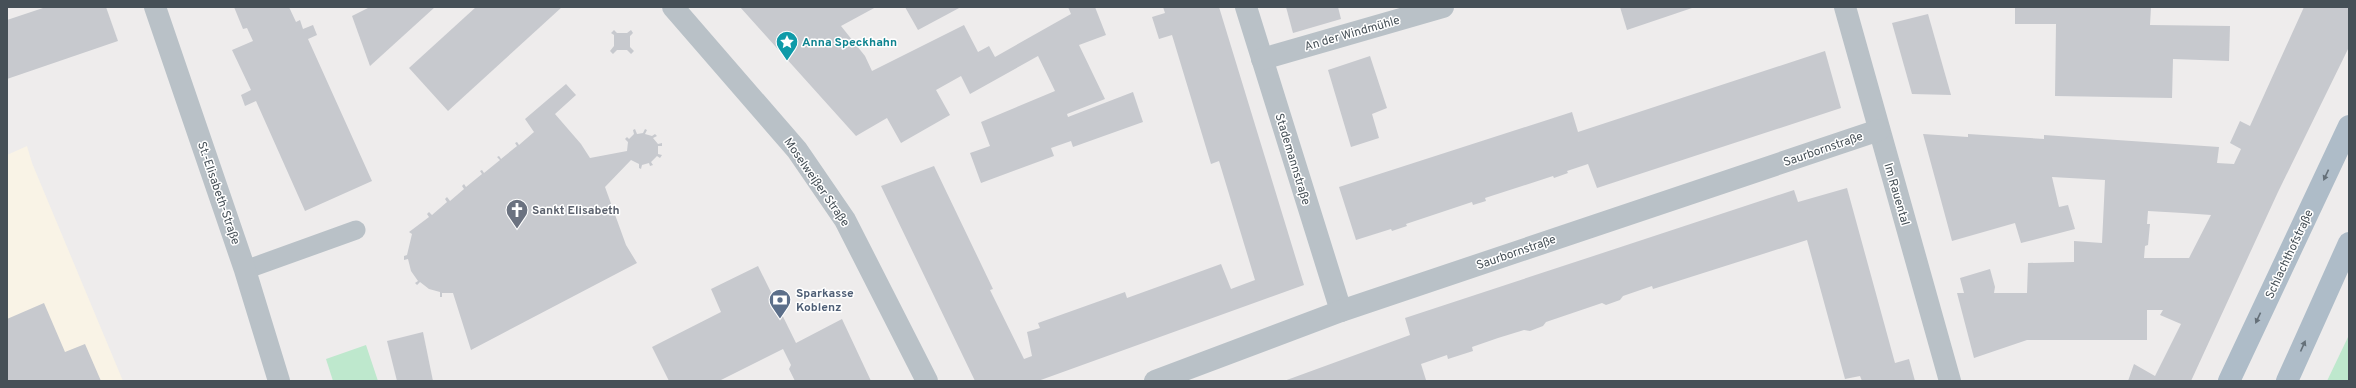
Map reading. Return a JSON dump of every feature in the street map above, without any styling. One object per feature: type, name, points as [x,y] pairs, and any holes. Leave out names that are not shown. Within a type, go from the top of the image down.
[{"type":"main road","name":"Schlachthofstraße","points":[[2229,381],[2349,126]]},
{"type":"main road","points":[[2287,381],[2349,243]]},
{"type":"street","name":"St.-Elisabeth-Straße","points":[[155,7],[245,270],[279,381]]},
{"type":"street","name":"Moselweißer Straße","points":[[673,7],[798,150],[845,220],[927,381]]},
{"type":"street","name":"Stademannstraße","points":[[1246,7],[1341,311]]},
{"type":"street","name":"An der Windmühle","points":[[1262,59],[1443,7]]},
{"type":"street","name":"Im Rauental","points":[[1845,7],[1950,381]]},
{"type":"street","name":"Saurbornstraße","points":[[1155,381],[1341,311],[1879,130]]},
{"type":"lane","points":[[245,270],[356,230]]},
{"type":"shaded area","points":[[27,146],[32,163],[123,381],[7,381],[7,155]]},
{"type":"green space","points":[[2349,335],[2349,381],[2327,381]]},
{"type":"green space","points":[[366,345],[378,381],[333,381],[326,359]]},
{"type":"building","points":[[46,7],[106,7],[118,41],[7,79],[7,20]]},
{"type":"building","points":[[234,7],[289,7],[296,22],[300,20],[303,29],[313,25],[317,35],[308,39],[372,181],[305,211],[256,101],[245,106],[241,95],[251,90],[232,50],[253,41],[247,28],[243,29]]},
{"type":"building","points":[[370,7],[435,7],[370,66],[352,16]]},
{"type":"building","points":[[476,7],[562,7],[448,111],[409,68]]},
{"type":"building","points":[[740,7],[876,7],[841,26],[865,56],[872,71],[964,25],[978,52],[989,46],[995,57],[1071,14],[1068,7],[1095,7],[1106,35],[1079,45],[1105,99],[1067,114],[1068,117],[1133,92],[1143,122],[1073,147],[1071,141],[1051,148],[1054,156],[981,183],[970,153],[990,146],[981,122],[1055,91],[1038,56],[970,94],[961,76],[936,90],[950,115],[901,143],[887,118],[856,136]]},
{"type":"building","points":[[905,7],[961,7],[918,30]]},
{"type":"building","points":[[1163,7],[1219,7],[1304,285],[1038,381],[975,381],[881,186],[934,166],[993,289],[990,290],[1024,359],[1032,356],[1027,332],[1040,328],[1038,323],[1125,292],[1127,298],[1221,264],[1231,289],[1255,280],[1219,161],[1211,164],[1172,35],[1159,39],[1152,17],[1165,13]]},
{"type":"building","points":[[1286,7],[1338,7],[1341,19],[1293,33]]},
{"type":"building","points":[[1620,7],[1695,7],[1627,30]]},
{"type":"building","points":[[2015,7],[2151,7],[2150,25],[2230,26],[2229,61],[2173,59],[2172,98],[2055,96],[2056,24],[2015,24]]},
{"type":"building","points":[[2304,7],[2349,7],[2349,47],[2278,192],[2191,381],[2128,381],[2134,364],[2155,376],[2181,324],[2160,315],[2163,310],[2147,310],[2147,340],[2027,340],[1974,358],[1957,293],[1964,293],[1960,278],[1990,269],[1995,287],[1994,293],[2027,293],[2028,263],[2074,262],[2074,241],[2102,243],[2105,180],[2052,177],[2059,207],[2068,205],[2075,229],[2021,243],[2015,223],[1952,241],[1923,134],[1968,137],[1968,134],[2044,139],[2044,135],[2219,147],[2217,163],[2234,164],[2241,149],[2230,143],[2240,121],[2250,126]],"holes":[[[2148,211],[2211,215],[2189,258],[2144,258],[2145,246],[2148,245],[2150,224],[2147,224]]]},
{"type":"building","points":[[1928,14],[1951,95],[1912,94],[1892,23]]},
{"type":"building","points":[[614,30],[617,33],[627,33],[631,30],[633,33],[630,36],[630,47],[634,51],[631,54],[627,50],[617,50],[613,54],[610,51],[614,46],[614,35],[611,33]]},
{"type":"building","points":[[1825,51],[1841,108],[1597,188],[1588,164],[1567,171],[1568,173],[1554,178],[1553,176],[1485,198],[1486,201],[1473,205],[1472,202],[1406,224],[1407,226],[1392,231],[1391,229],[1356,240],[1339,187],[1572,112],[1578,132]]},
{"type":"building","points":[[1370,56],[1387,108],[1372,114],[1379,138],[1351,147],[1328,70]]},
{"type":"building","name":"Sankt Elisabeth","points":[[566,84],[576,95],[555,114],[581,144],[590,158],[627,151],[628,142],[625,139],[627,137],[629,139],[634,134],[633,130],[635,129],[637,134],[643,133],[645,129],[647,130],[645,134],[652,136],[655,134],[657,136],[653,138],[658,144],[662,143],[662,146],[658,146],[658,154],[662,155],[660,158],[657,156],[651,162],[653,165],[650,166],[649,163],[642,165],[641,169],[639,168],[639,164],[631,160],[605,187],[626,245],[637,263],[471,350],[453,293],[442,293],[442,297],[440,297],[440,292],[429,289],[420,282],[417,285],[415,283],[418,281],[411,271],[408,259],[404,260],[404,256],[407,255],[412,234],[409,232],[429,217],[427,214],[429,212],[432,215],[447,202],[445,199],[447,197],[450,201],[464,189],[462,186],[464,184],[466,187],[482,174],[480,171],[482,170],[484,173],[500,160],[497,157],[499,156],[501,159],[517,146],[515,143],[517,142],[519,145],[534,132],[525,119]]},
{"type":"building","points":[[1847,188],[1895,363],[1909,359],[1915,381],[1862,381],[1860,376],[1845,379],[1807,240],[1653,289],[1652,286],[1623,296],[1620,300],[1606,305],[1602,303],[1546,322],[1543,326],[1530,331],[1524,330],[1472,347],[1473,351],[1448,359],[1447,355],[1421,364],[1426,380],[1423,381],[1284,381],[1410,335],[1405,318],[1794,190],[1798,202]]},
{"type":"building","points":[[758,266],[796,343],[842,319],[871,381],[795,381],[789,369],[791,365],[783,349],[719,381],[669,381],[652,347],[721,312],[711,289]]},
{"type":"building","points":[[44,303],[65,352],[85,344],[101,381],[7,381],[7,319]]},
{"type":"building","points":[[423,332],[433,381],[397,381],[387,341]]},
{"type":"place","name":"Anna Speckhahn","points":[[787,62]]},
{"type":"place","name":"Sankt Elisabeth","points":[[517,230]]},
{"type":"place","name":"Sparkasse Koblenz","points":[[780,320]]}]
